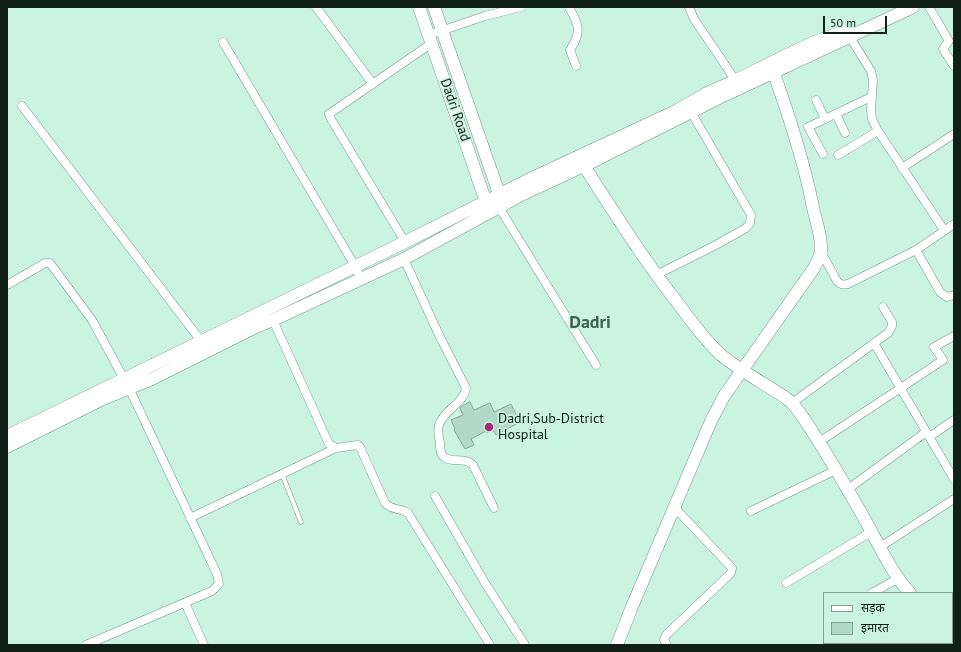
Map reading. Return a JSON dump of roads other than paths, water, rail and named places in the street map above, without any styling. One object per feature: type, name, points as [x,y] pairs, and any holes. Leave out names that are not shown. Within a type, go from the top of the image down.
[{"type":"main road","name":"Dadri Road","points":[[420,7],[470,154],[495,203]]},
{"type":"main road","name":"Dadri Road","points":[[434,7],[495,203]]},
{"type":"main road","points":[[848,34],[894,7]]},
{"type":"main road","points":[[7,447],[103,399],[201,341],[355,266],[405,242],[584,166],[691,112],[772,68],[913,7]]},
{"type":"main road","points":[[7,436],[126,384],[152,379],[256,327],[404,259],[495,203],[528,180],[676,111],[736,80],[772,68]]},
{"type":"main road","points":[[617,645],[711,421],[724,396],[814,268],[821,252],[820,238],[795,133],[772,68]]},
{"type":"main road","points":[[584,166],[628,235],[656,275],[703,335],[719,353],[742,371],[776,391],[792,403],[808,424],[848,489],[898,578],[909,592]]},
{"type":"street","points":[[316,7],[373,84]]},
{"type":"street","points":[[405,242],[329,116],[332,112],[373,84],[442,30],[493,13],[521,7]]},
{"type":"street","points":[[569,7],[578,27],[576,41],[570,50],[576,66]]},
{"type":"street","points":[[689,7],[694,19],[736,80]]},
{"type":"street","points":[[929,7],[949,41],[942,49],[954,66]]},
{"type":"street","points":[[848,34],[871,71],[873,80],[871,114],[878,131],[944,230]]},
{"type":"street","points":[[223,42],[355,266],[361,279]]},
{"type":"street","points":[[823,154],[808,127],[871,97]]},
{"type":"street","points":[[816,100],[825,119]]},
{"type":"street","points":[[22,106],[201,341]]},
{"type":"street","points":[[656,275],[746,228],[751,219],[751,215],[691,112]]},
{"type":"street","points":[[836,114],[845,133]]},
{"type":"street","points":[[838,155],[878,131]]},
{"type":"street","points":[[902,168],[954,134]]},
{"type":"street","points":[[495,203],[596,365]]},
{"type":"street","points":[[821,252],[837,281],[843,285],[848,284],[916,250],[954,224]]},
{"type":"street","points":[[916,250],[940,292],[947,297],[954,295]]},
{"type":"street","points":[[404,259],[440,337],[466,388],[465,395],[439,424],[442,456],[446,459],[465,460],[473,464],[494,508]]},
{"type":"street","points":[[7,285],[45,263],[50,263],[92,320],[126,384],[217,574],[219,584],[212,591],[86,645]]},
{"type":"street","points":[[792,403],[888,334],[892,326],[892,322],[883,307]]},
{"type":"street","points":[[273,320],[329,444],[336,448]]},
{"type":"street","points":[[819,442],[943,360],[934,347],[954,336]]},
{"type":"street","points":[[874,343],[927,434],[953,474]]},
{"type":"street","points":[[848,489],[927,434],[954,420]]},
{"type":"street","points":[[190,518],[336,448],[358,445],[385,503],[388,506],[408,513],[490,645]]},
{"type":"street","points":[[751,511],[836,470]]},
{"type":"street","points":[[434,496],[485,583],[525,645]]},
{"type":"street","points":[[880,547],[954,500]]},
{"type":"street","points":[[667,645],[664,640],[666,635],[732,573],[732,568],[674,508]]},
{"type":"street","points":[[786,583],[871,532]]},
{"type":"street","points":[[874,592],[898,578]]},
{"type":"street","points":[[184,603],[204,645]]},
{"type":"lane","points":[[282,474],[301,522]]},
{"type":"place","name":"Dadri,Sub-District Hospital","points":[[489,427]]},
{"type":"district","name":"Dadri","points":[[590,323]]}]
